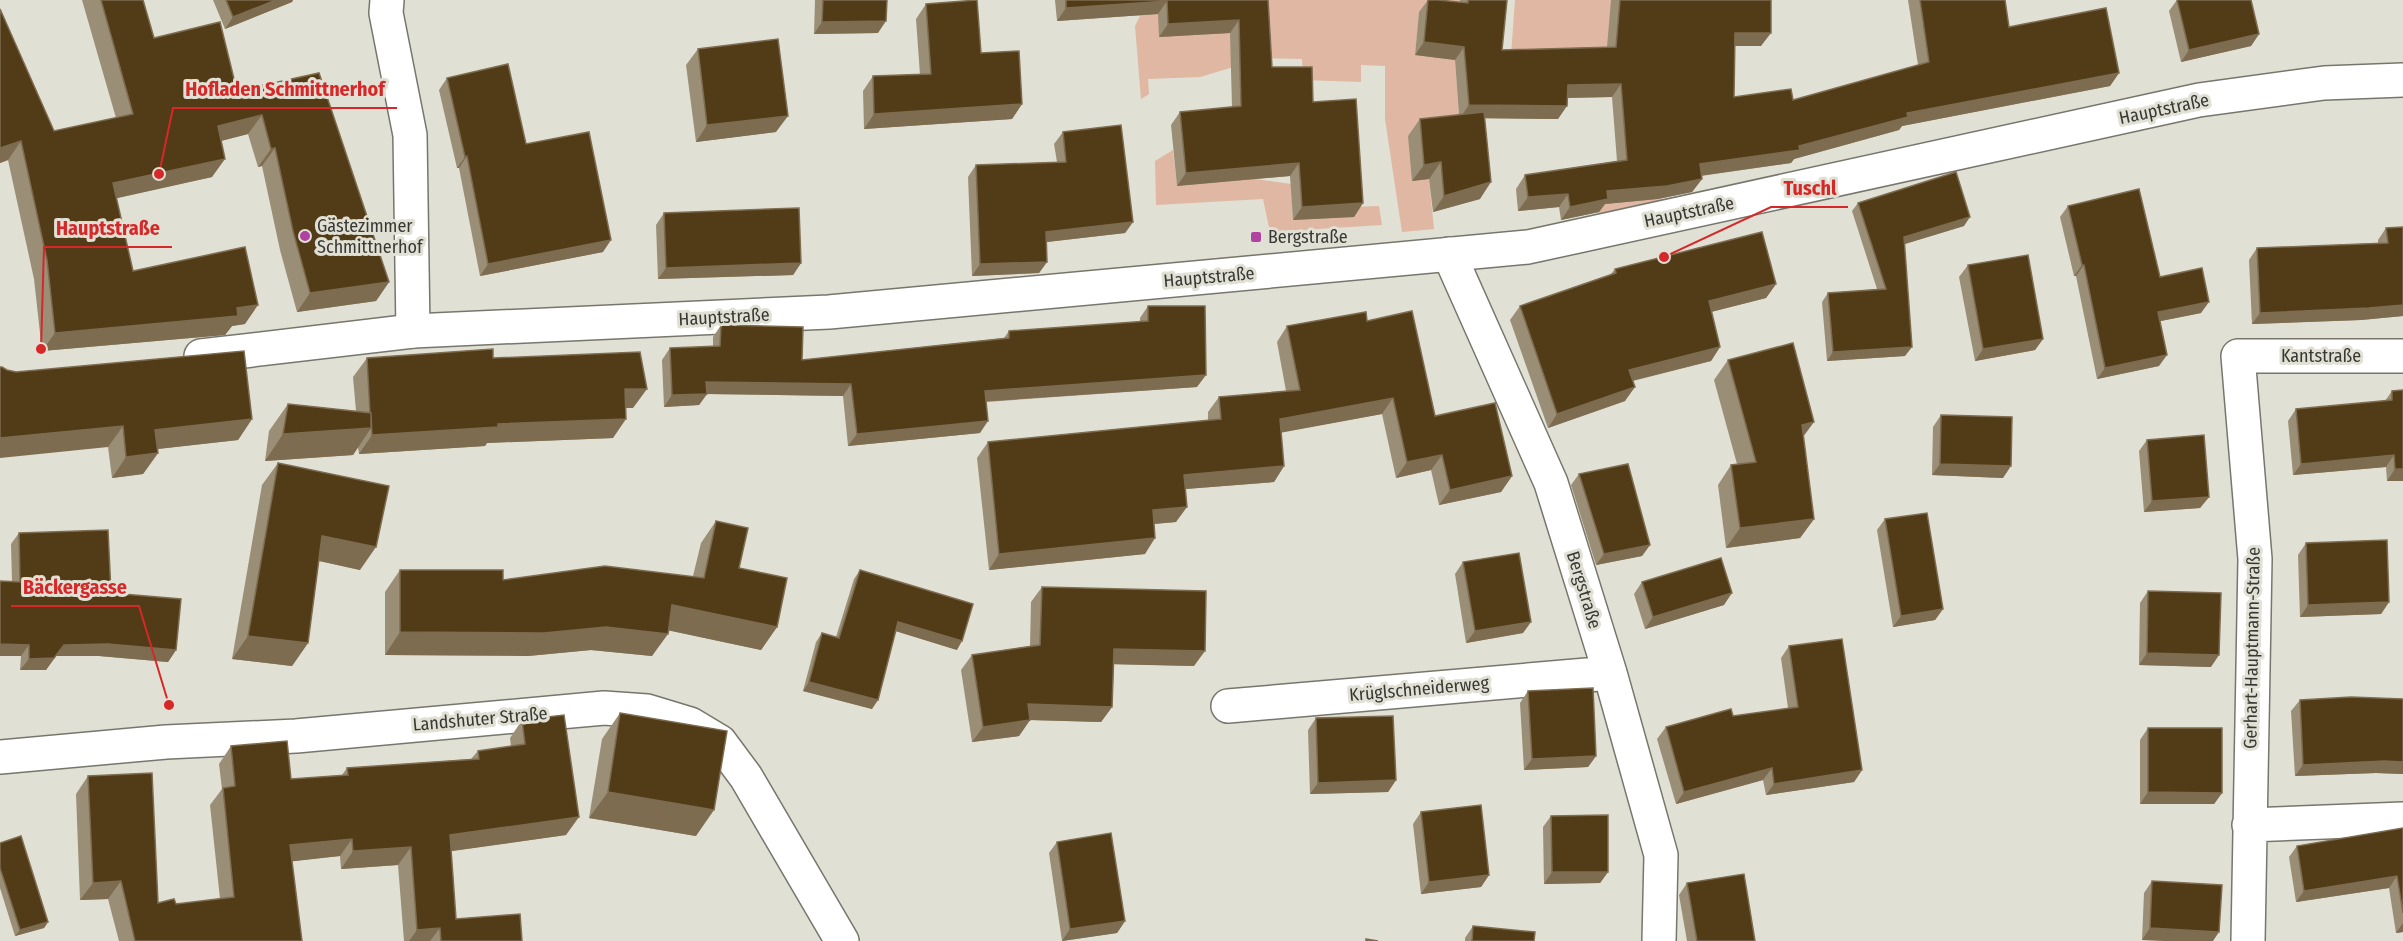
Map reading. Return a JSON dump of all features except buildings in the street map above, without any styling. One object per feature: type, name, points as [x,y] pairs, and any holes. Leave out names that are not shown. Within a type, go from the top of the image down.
[{"type":"street","points":[[387,0],[386,13],[410,135],[413,331]]},
{"type":"street","name":"Hauptstraße","points":[[166,359],[246,352],[413,331],[829,312],[1528,247],[2199,100],[2324,83],[2403,80]]},
{"type":"street","name":"Bergstraße","points":[[1449,254],[1551,483],[1610,673],[1661,855],[1659,941]]},
{"type":"street","name":"Kantstraße","points":[[2238,356],[2403,356]]},
{"type":"street","name":"Gerhart-Hauptmann-Straße","points":[[2238,356],[2255,559],[2248,941]]},
{"type":"street","name":"Krüglschneiderweg","points":[[1228,706],[1610,673]]},
{"type":"street","name":"Landshuter Straße","points":[[0,757],[166,742],[296,736],[604,708],[646,711],[690,724],[720,742],[746,777],[842,941]]},
{"type":"street","points":[[2249,825],[2403,819]]},
{"type":"shaded area","points":[[1138,0],[1460,0],[1459,15],[1419,13],[1415,55],[1455,60],[1459,116],[1412,181],[1429,179],[1434,229],[1402,232],[1385,119],[1385,66],[1361,65],[1361,82],[1303,80],[1302,59],[1264,58],[1200,77],[1148,79],[1149,94],[1141,99],[1135,26],[1140,16]]},
{"type":"shaded area","points":[[1515,0],[1687,0],[1606,60],[1511,55]]},
{"type":"shaded area","points":[[1173,150],[1177,186],[1255,179],[1291,184],[1293,220],[1354,217],[1353,207],[1379,206],[1382,225],[1270,232],[1263,199],[1156,205],[1155,161]]},
{"type":"shaded area","points":[[1595,191],[1649,200],[1693,197],[1599,215]]},
{"type":"place","name":"Hofladen Schmittnerhof","points":[[159,174]]},
{"type":"place","name":"Gästezimmer Schmittnerhof","points":[[305,236]]},
{"type":"place","name":"Bergstraße","points":[[1256,237]]},
{"type":"place","name":"Tuschl","points":[[1664,257]]},
{"type":"place","name":"Hauptstraße","points":[[41,349]]},
{"type":"place","name":"Bäckergasse","points":[[169,705]]}]
